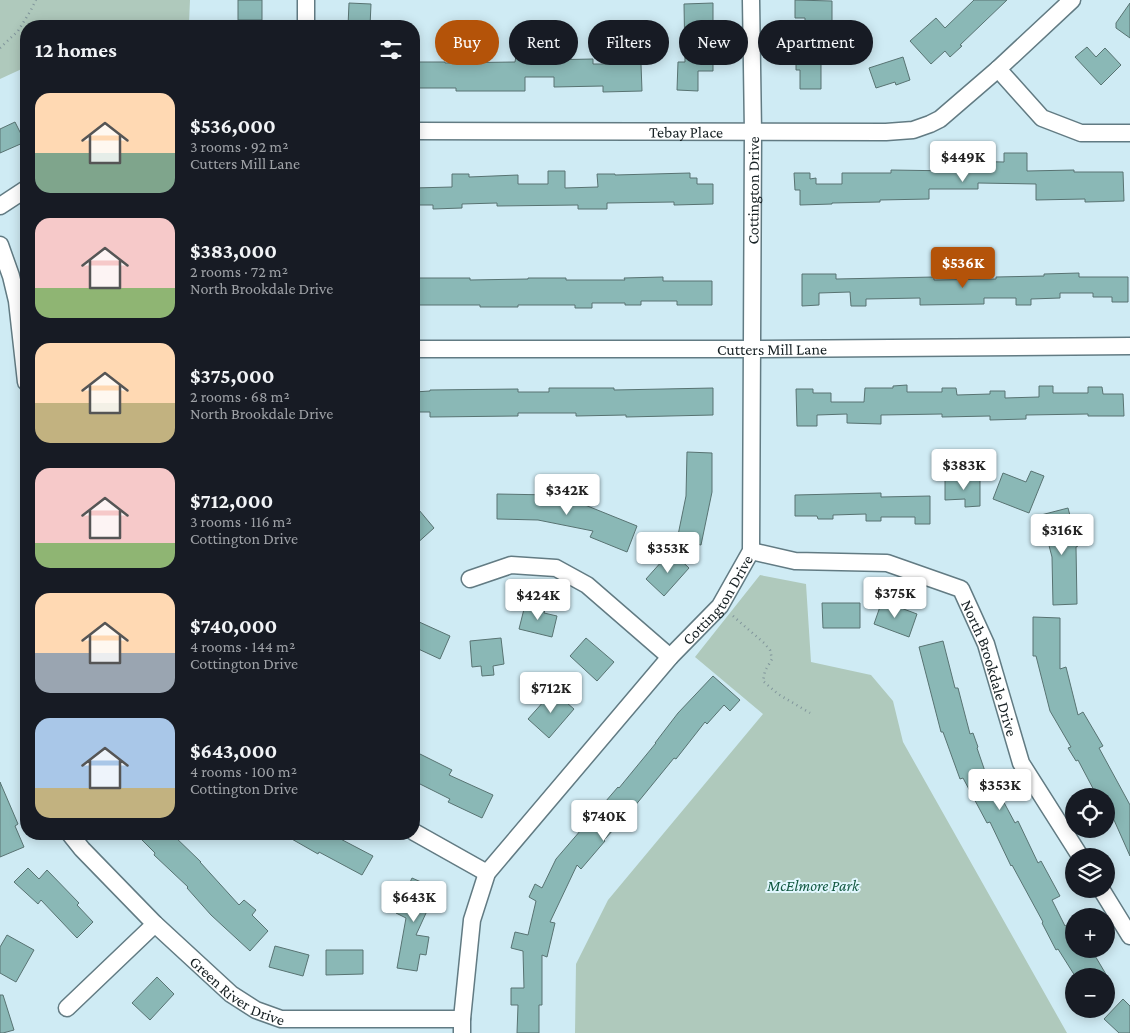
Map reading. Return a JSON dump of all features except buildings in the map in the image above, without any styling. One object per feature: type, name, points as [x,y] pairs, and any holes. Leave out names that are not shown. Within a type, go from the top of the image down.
[{"type":"street","points":[[306,0],[306,20]]},
{"type":"street","name":"Cottington Drive","points":[[462,1026],[472,920],[487,873],[670,657],[720,606],[751,551],[753,132],[751,0]]},
{"type":"street","name":"Tebay Place","points":[[420,131],[886,132],[913,130],[940,119],[998,69],[1072,0]]},
{"type":"street","points":[[998,69],[1042,118],[1081,133],[1130,133]]},
{"type":"street","points":[[0,206],[20,193]]},
{"type":"street","points":[[0,245],[11,276],[17,301],[20,328]]},
{"type":"street","name":"Cutters Mill Lane","points":[[420,349],[1130,346]]},
{"type":"street","name":"North Brookdale Drive","points":[[751,551],[795,561],[887,563],[961,589],[986,644],[1022,762],[1075,848]]},
{"type":"street","points":[[470,579],[511,565],[556,568],[587,585],[670,657]]},
{"type":"street","points":[[420,835],[487,873]]},
{"type":"street","name":"Green River Drive","points":[[75,840],[155,924],[231,994],[256,1010],[281,1019],[462,1026]]},
{"type":"street","points":[[1106,898],[1130,936]]},
{"type":"street","points":[[67,1008],[155,924]]},
{"type":"path","points":[[25,20],[36,0]]},
{"type":"path","points":[[0,48],[20,28]]},
{"type":"path","points":[[733,616],[770,650],[772,658],[765,671],[763,681],[778,694],[810,713]]},
{"type":"green space","points":[[0,0],[190,0],[189,20],[20,20],[20,70],[0,79]]},
{"type":"green space","name":"McElmore Park","points":[[760,575],[806,584],[811,662],[871,675],[893,701],[903,742],[1067,1033],[575,1033],[576,964],[608,900],[763,714],[695,657]]}]
